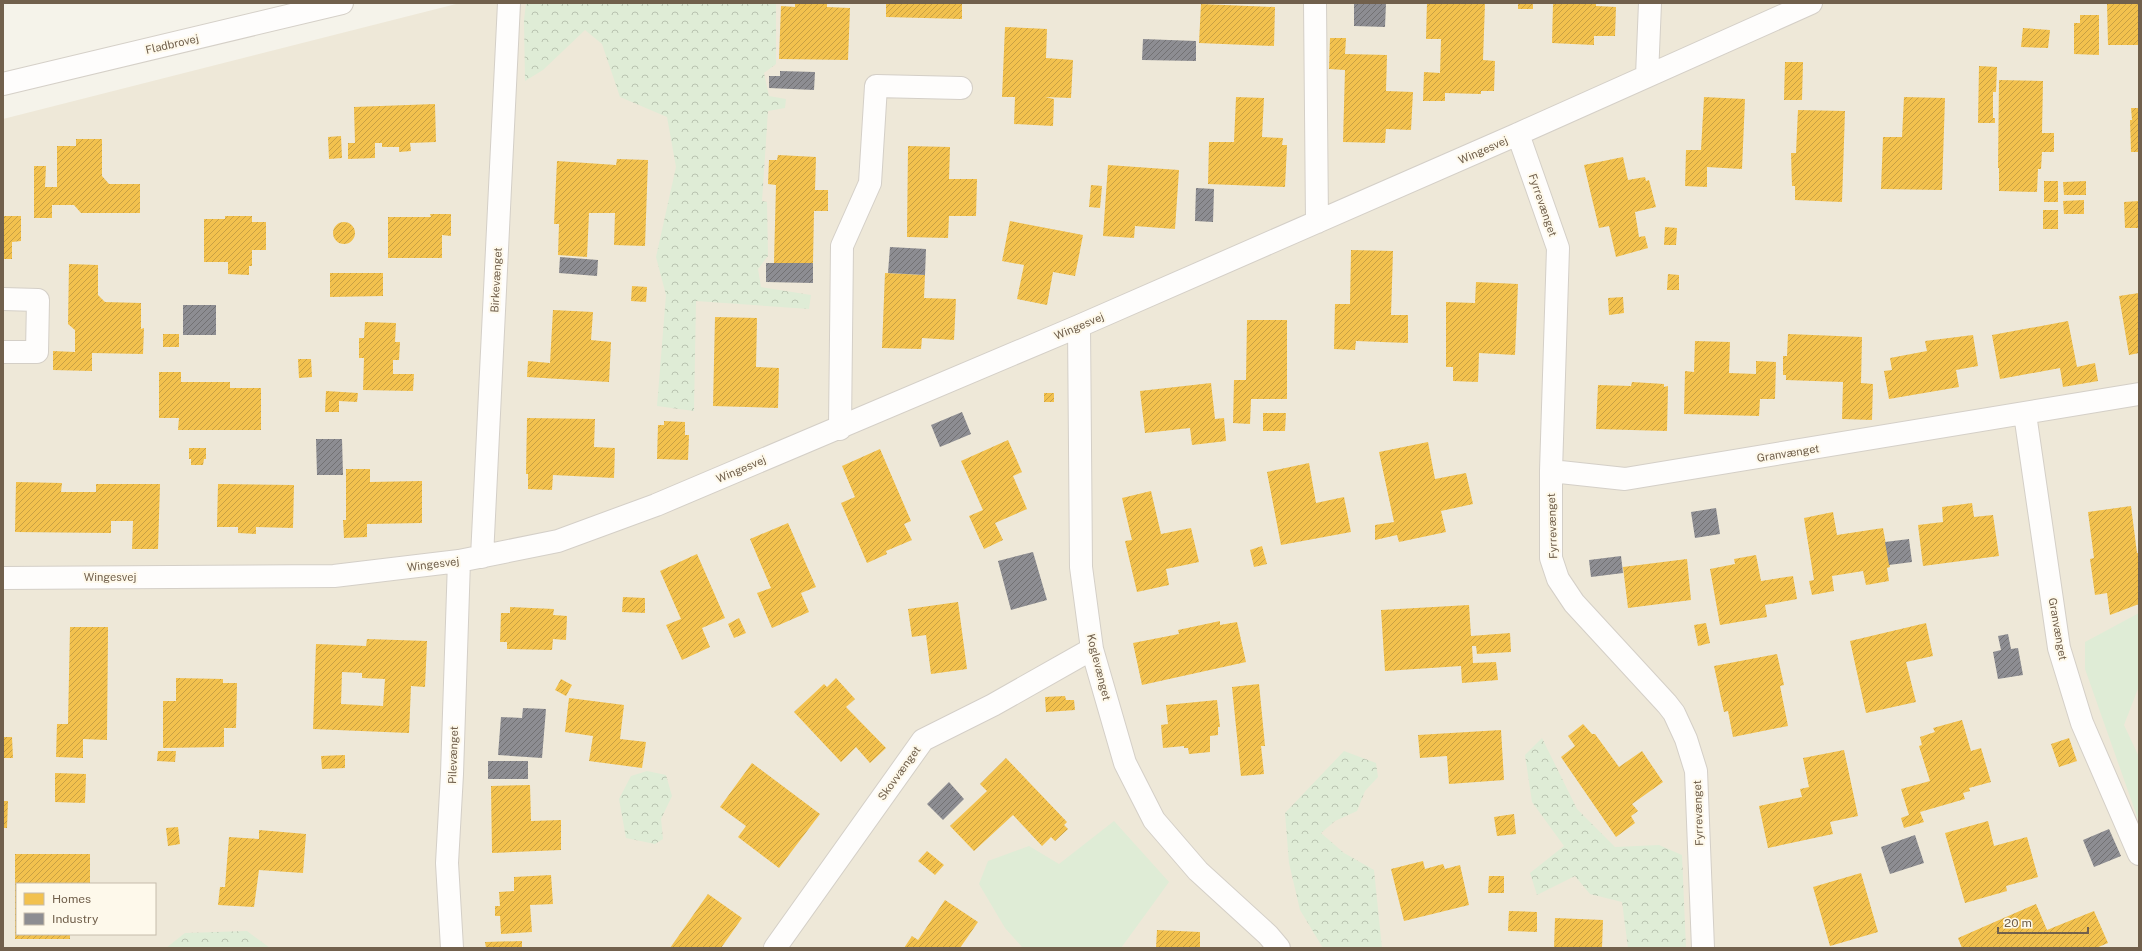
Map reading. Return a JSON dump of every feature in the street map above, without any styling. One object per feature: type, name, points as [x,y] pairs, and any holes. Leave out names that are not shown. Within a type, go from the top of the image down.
[{"type":"street","name":"Fladbrovej","points":[[3,84],[342,3]]},
{"type":"street","name":"Birkevænget","points":[[482,557],[509,3]]},
{"type":"street","points":[[1315,3],[1317,222]]},
{"type":"street","points":[[1648,76],[1650,3]]},
{"type":"street","name":"Wingesvej","points":[[3,578],[334,576],[459,562],[558,541],[626,517],[840,429],[1518,134],[1811,3]]},
{"type":"street","points":[[840,429],[842,246],[870,184],[876,86],[961,88]]},
{"type":"street","name":"Fyrrevænget","points":[[1518,134],[1558,248],[1551,471],[1551,558],[1558,580],[1574,602],[1671,709],[1686,739],[1696,771],[1703,948]]},
{"type":"street","points":[[3,299],[38,300],[37,352],[3,352]]},
{"type":"street","name":"Koglevænget","points":[[1079,326],[1081,567],[1092,649],[1125,764],[1154,820],[1198,871],[1268,935],[1279,948]]},
{"type":"street","name":"Granvænget","points":[[1551,471],[1625,479],[2139,394]]},
{"type":"street","name":"Granvænget","points":[[2025,414],[2059,648],[2082,723],[2139,854]]},
{"type":"street","name":"Pilevænget","points":[[452,948],[447,863],[452,774],[459,562]]},
{"type":"street","name":"Skovvænget","points":[[778,946],[923,740],[994,705],[1092,649]]},
{"type":"shaded area","points":[[460,3],[2139,3],[2139,948],[3,948],[3,119]]},
{"type":"green space","points":[[526,3],[776,3],[776,64],[764,73],[769,96],[786,99],[785,108],[768,111],[762,201],[767,202],[768,256],[758,269],[761,287],[811,295],[809,309],[696,301],[694,411],[657,406],[666,295],[656,257],[676,167],[667,117],[620,97],[602,44],[585,30],[543,70],[525,81],[524,20]]},
{"type":"green space","points":[[2139,613],[2139,686],[2124,725],[2139,757],[2139,822],[2085,669],[2085,642]]},
{"type":"green space","points":[[1542,738],[1577,809],[1615,847],[1659,845],[1682,855],[1686,948],[1628,948],[1622,902],[1590,894],[1575,876],[1537,895],[1530,873],[1564,846],[1532,802],[1525,755]]},
{"type":"green space","points":[[1344,751],[1376,763],[1378,777],[1365,791],[1357,811],[1335,821],[1321,833],[1344,853],[1374,870],[1382,948],[1323,948],[1300,910],[1289,863],[1285,813]]},
{"type":"green space","points":[[647,771],[666,775],[672,796],[661,819],[663,839],[655,844],[626,838],[619,799],[631,776]]},
{"type":"green space","points":[[1114,821],[1169,882],[1121,948],[1023,948],[1005,928],[979,884],[988,861],[1029,846],[1059,864]]},
{"type":"green space","points":[[247,931],[270,948],[166,948],[185,933]]},
{"type":"building: Homes","points":[[795,3],[827,3],[827,7],[850,8],[848,60],[779,59],[781,6],[795,7]]},
{"type":"building: Homes","points":[[886,3],[962,3],[962,19],[886,17]]},
{"type":"building: Homes","points":[[1427,3],[1485,3],[1483,60],[1495,61],[1494,91],[1481,91],[1481,94],[1445,93],[1445,101],[1423,101],[1424,72],[1440,73],[1441,39],[1426,39]]},
{"type":"building: Homes","points":[[1518,3],[1533,3],[1533,9],[1518,9]]},
{"type":"building: Homes","points":[[1553,3],[1596,3],[1596,6],[1616,7],[1615,36],[1594,36],[1594,45],[1552,43]]},
{"type":"building: Homes","points":[[2107,3],[2139,3],[2139,45],[2108,45]]},
{"type":"building: Homes","points":[[1201,4],[1275,7],[1274,46],[1199,43]]},
{"type":"building: Homes","points":[[2080,15],[2099,15],[2099,55],[2074,54],[2074,23],[2080,23]]},
{"type":"building: Homes","points":[[1005,27],[1047,29],[1046,58],[1073,60],[1071,98],[1045,97],[1054,99],[1053,126],[1014,124],[1015,97],[1002,97]]},
{"type":"building: Homes","points":[[2023,28],[2050,30],[2048,48],[2021,47]]},
{"type":"building: Homes","points":[[1330,38],[1346,38],[1345,54],[1387,55],[1386,91],[1413,92],[1411,130],[1386,129],[1385,143],[1343,142],[1345,70],[1329,69]]},
{"type":"building: Homes","points":[[1785,62],[1803,62],[1802,100],[1784,100]]},
{"type":"building: Homes","points":[[1979,66],[1997,67],[1996,92],[1993,92],[1993,118],[1995,118],[1995,123],[1978,123]]},
{"type":"building: Homes","points":[[1999,80],[2043,81],[2042,133],[2054,133],[2054,152],[2042,152],[2041,169],[2038,169],[2037,192],[1999,191]]},
{"type":"building: Homes","points":[[1236,97],[1264,98],[1262,137],[1283,138],[1282,145],[1287,145],[1285,187],[1208,184],[1209,142],[1234,142]]},
{"type":"building: Homes","points":[[1704,97],[1745,99],[1742,169],[1707,167],[1707,187],[1685,186],[1686,150],[1701,150]]},
{"type":"building: Homes","points":[[1904,97],[1945,98],[1942,190],[1881,189],[1883,137],[1902,137]]},
{"type":"building: Homes","points":[[435,104],[436,142],[410,143],[411,151],[399,152],[399,147],[382,147],[382,143],[375,143],[375,158],[348,159],[348,143],[355,143],[354,107]]},
{"type":"building: Homes","points":[[2131,108],[2139,108],[2139,152],[2131,152]]},
{"type":"building: Homes","points":[[1798,110],[1845,111],[1842,202],[1795,200],[1795,186],[1792,186],[1791,153],[1796,153]]},
{"type":"building: Homes","points":[[341,136],[342,158],[329,159],[328,137]]},
{"type":"building: Homes","points":[[76,139],[102,139],[102,176],[109,184],[140,184],[140,213],[81,213],[74,205],[52,205],[52,218],[34,218],[34,166],[46,166],[45,187],[57,187],[57,146],[76,146]]},
{"type":"building: Homes","points":[[908,146],[950,147],[949,179],[977,179],[976,216],[949,216],[948,238],[907,237]]},
{"type":"building: Homes","points":[[778,155],[816,157],[815,190],[828,190],[828,211],[814,211],[813,263],[774,263],[776,185],[768,184],[769,160],[777,160]]},
{"type":"building: Homes","points":[[1623,157],[1628,180],[1645,177],[1646,181],[1649,180],[1656,207],[1635,212],[1639,237],[1645,236],[1648,248],[1616,257],[1609,226],[1599,228],[1584,165]]},
{"type":"building: Homes","points":[[617,159],[648,160],[645,246],[614,245],[615,213],[589,213],[587,257],[558,255],[559,224],[554,224],[557,161],[616,165]]},
{"type":"building: Homes","points":[[1108,165],[1179,170],[1175,229],[1135,226],[1134,238],[1103,236]]},
{"type":"building: Homes","points":[[2044,181],[2058,181],[2058,202],[2044,202]]},
{"type":"building: Homes","points":[[2086,181],[2086,195],[2064,195],[2063,182]]},
{"type":"building: Homes","points":[[1091,185],[1102,186],[1100,208],[1089,207]]},
{"type":"building: Homes","points":[[2084,200],[2084,214],[2064,214],[2063,201]]},
{"type":"building: Homes","points":[[2139,201],[2139,228],[2125,228],[2124,202]]},
{"type":"building: Homes","points":[[2043,210],[2058,210],[2058,229],[2043,229]]},
{"type":"building: Homes","points":[[430,214],[451,214],[451,236],[442,235],[442,258],[388,258],[388,217],[431,217]]},
{"type":"building: Homes","points":[[3,216],[21,216],[21,241],[12,242],[12,259],[3,259]]},
{"type":"building: Homes","points":[[225,216],[252,216],[252,222],[266,222],[266,250],[252,250],[252,266],[249,266],[249,275],[228,274],[228,262],[204,262],[204,219],[225,219]]},
{"type":"building: Homes","points":[[1010,221],[1083,235],[1075,276],[1053,272],[1047,305],[1017,299],[1024,265],[1002,261]]},
{"type":"building: Homes","points":[[344,222],[352,225],[355,233],[352,241],[344,244],[336,241],[333,233],[336,225]]},
{"type":"building: Homes","points":[[1665,227],[1677,228],[1676,245],[1664,245]]},
{"type":"building: Homes","points":[[1351,250],[1393,251],[1391,315],[1408,315],[1408,343],[1356,341],[1355,350],[1334,349],[1335,304],[1350,304]]},
{"type":"building: Homes","points":[[69,264],[98,265],[98,295],[105,302],[141,303],[141,329],[144,328],[143,354],[92,353],[92,371],[53,370],[53,351],[75,352],[75,330],[68,324]]},
{"type":"building: Homes","points":[[330,273],[383,273],[383,296],[330,297]]},
{"type":"building: Homes","points":[[885,273],[925,275],[924,298],[956,299],[954,340],[922,338],[921,349],[882,348]]},
{"type":"building: Homes","points":[[1668,274],[1679,275],[1679,290],[1667,290]]},
{"type":"building: Homes","points":[[1476,282],[1518,284],[1515,355],[1479,353],[1478,382],[1453,381],[1453,367],[1446,367],[1446,302],[1475,303]]},
{"type":"building: Homes","points":[[632,286],[647,287],[646,302],[631,301]]},
{"type":"building: Homes","points":[[2139,293],[2139,353],[2129,355],[2119,296]]},
{"type":"building: Homes","points":[[1623,297],[1624,313],[1609,315],[1608,298]]},
{"type":"building: Homes","points":[[553,310],[593,312],[591,340],[611,342],[609,382],[527,377],[528,361],[550,363]]},
{"type":"building: Homes","points":[[715,317],[757,318],[756,367],[779,368],[778,408],[713,406]]},
{"type":"building: Homes","points":[[1247,320],[1287,320],[1287,399],[1251,399],[1250,424],[1233,423],[1234,380],[1246,380]]},
{"type":"building: Homes","points":[[2068,321],[2077,367],[2095,363],[2098,381],[2063,387],[2060,368],[2000,379],[1992,335]]},
{"type":"building: Homes","points":[[365,322],[396,323],[395,342],[400,342],[399,360],[393,360],[393,374],[414,374],[413,391],[363,390],[364,358],[359,358],[359,338],[364,338]]},
{"type":"building: Homes","points":[[163,334],[179,334],[179,347],[163,347]]},
{"type":"building: Homes","points":[[1788,334],[1862,337],[1861,383],[1873,384],[1872,420],[1842,419],[1843,382],[1786,380],[1786,375],[1783,375],[1783,356],[1787,356]]},
{"type":"building: Homes","points":[[1973,335],[1978,366],[1956,370],[1959,387],[1889,399],[1884,371],[1892,370],[1890,358],[1927,351],[1925,341]]},
{"type":"building: Homes","points":[[1695,341],[1730,342],[1729,373],[1756,374],[1756,361],[1776,362],[1775,399],[1760,399],[1759,416],[1684,414],[1685,371],[1694,372]]},
{"type":"building: Homes","points":[[298,359],[311,359],[312,377],[299,378]]},
{"type":"building: Homes","points":[[159,372],[181,372],[181,382],[230,382],[230,388],[261,388],[261,430],[178,430],[179,418],[159,418]]},
{"type":"building: Homes","points":[[1632,382],[1664,384],[1664,387],[1668,386],[1667,431],[1596,429],[1598,385],[1631,386]]},
{"type":"building: Homes","points":[[1211,383],[1215,419],[1224,418],[1226,441],[1192,445],[1190,428],[1145,433],[1140,391]]},
{"type":"building: Homes","points":[[326,391],[358,393],[357,402],[339,401],[339,412],[325,412]]},
{"type":"building: Homes","points":[[1044,393],[1054,393],[1054,402],[1044,402]]},
{"type":"building: Homes","points":[[1263,413],[1286,413],[1285,431],[1263,431]]},
{"type":"building: Homes","points":[[527,418],[595,419],[594,447],[615,448],[614,478],[553,475],[552,490],[528,489],[528,474],[526,474]]},
{"type":"building: Homes","points":[[664,421],[685,422],[685,435],[689,435],[688,460],[657,459],[658,425],[664,425]]},
{"type":"building: Homes","points":[[1008,440],[1022,472],[1013,476],[1027,509],[995,523],[1003,540],[984,549],[969,516],[983,510],[961,461]]},
{"type":"building: Homes","points":[[1428,442],[1435,479],[1466,473],[1473,504],[1441,511],[1446,532],[1399,542],[1397,535],[1375,540],[1375,525],[1394,522],[1379,452]]},
{"type":"building: Homes","points":[[189,448],[206,448],[206,459],[204,459],[203,465],[191,465],[191,459],[189,459]]},
{"type":"building: Homes","points":[[880,449],[911,521],[904,524],[912,540],[886,551],[887,554],[867,563],[841,503],[855,497],[842,466]]},
{"type":"building: Homes","points":[[1309,463],[1316,503],[1344,497],[1351,532],[1281,545],[1267,472]]},
{"type":"building: Homes","points":[[346,469],[370,469],[370,482],[422,481],[422,523],[367,524],[367,537],[344,538],[343,520],[346,520]]},
{"type":"building: Homes","points":[[16,482],[62,483],[61,492],[96,492],[96,484],[160,484],[158,549],[132,549],[133,521],[111,521],[111,533],[15,532]]},
{"type":"building: Homes","points":[[218,484],[294,485],[293,528],[256,527],[256,534],[238,533],[238,527],[217,527]]},
{"type":"building: Homes","points":[[1151,491],[1161,534],[1191,528],[1199,562],[1166,569],[1169,585],[1137,592],[1125,541],[1132,540],[1122,498]]},
{"type":"building: Homes","points":[[1972,503],[1974,517],[1993,515],[1999,556],[1923,566],[1918,525],[1943,522],[1942,507]]},
{"type":"building: Homes","points":[[2131,506],[2137,553],[2139,553],[2139,604],[2110,615],[2107,593],[2095,595],[2090,559],[2094,558],[2088,512]]},
{"type":"building: Homes","points":[[1833,512],[1837,535],[1883,528],[1890,567],[1887,568],[1889,581],[1866,585],[1863,571],[1832,576],[1834,591],[1812,595],[1809,581],[1814,580],[1804,518]]},
{"type":"building: Homes","points":[[788,523],[816,587],[801,593],[809,612],[772,628],[757,593],[771,588],[750,539]]},
{"type":"building: Homes","points":[[1262,546],[1267,564],[1254,567],[1250,550]]},
{"type":"building: Homes","points":[[697,554],[725,618],[702,628],[710,647],[682,660],[666,625],[681,619],[660,571]]},
{"type":"building: Homes","points":[[1756,555],[1761,581],[1793,576],[1797,599],[1765,605],[1767,617],[1720,625],[1710,569],[1735,564],[1734,559]]},
{"type":"building: Homes","points":[[1687,559],[1691,600],[1628,608],[1623,567]]},
{"type":"building: Homes","points":[[623,597],[645,598],[645,613],[622,612]]},
{"type":"building: Homes","points":[[958,602],[967,669],[931,674],[926,635],[912,637],[908,609]]},
{"type":"building: Homes","points":[[1469,605],[1471,636],[1510,633],[1511,652],[1477,654],[1476,646],[1472,646],[1473,663],[1496,662],[1498,680],[1462,683],[1461,666],[1385,671],[1381,610]]},
{"type":"building: Homes","points":[[510,607],[554,609],[553,615],[567,616],[566,640],[553,639],[552,650],[507,649],[507,642],[500,642],[501,613],[510,613]]},
{"type":"building: Homes","points":[[739,618],[746,633],[734,638],[728,624]]},
{"type":"building: Homes","points":[[1220,621],[1220,625],[1237,622],[1246,662],[1142,685],[1133,643],[1179,634],[1178,630]]},
{"type":"building: Homes","points":[[1706,623],[1710,643],[1698,646],[1694,625]]},
{"type":"building: Homes","points":[[1926,623],[1933,656],[1906,662],[1916,702],[1866,713],[1850,641]]},
{"type":"building: Homes","points":[[70,627],[108,627],[107,740],[83,739],[83,758],[56,757],[57,724],[68,724]]},
{"type":"building: Homes","points":[[367,639],[427,641],[425,687],[411,686],[409,733],[313,729],[316,644],[366,646]],"holes":[[[342,672],[362,673],[362,678],[385,679],[383,706],[341,704]]]},
{"type":"building: Homes","points":[[1777,654],[1784,685],[1780,686],[1788,726],[1733,737],[1728,711],[1724,712],[1714,666]]},
{"type":"building: Homes","points":[[176,678],[223,679],[223,683],[237,683],[236,728],[224,728],[224,747],[163,748],[163,701],[176,701]]},
{"type":"building: Homes","points":[[836,678],[855,699],[846,707],[886,748],[870,763],[856,747],[841,762],[794,712],[824,684],[827,687]]},
{"type":"building: Homes","points":[[561,679],[572,685],[566,696],[555,690]]},
{"type":"building: Homes","points":[[1259,684],[1265,746],[1261,746],[1264,774],[1241,776],[1232,687]]},
{"type":"building: Homes","points":[[1065,696],[1066,700],[1074,700],[1075,710],[1046,712],[1045,697]]},
{"type":"building: Homes","points":[[569,698],[624,705],[620,739],[646,742],[642,768],[589,761],[593,736],[565,732]]},
{"type":"building: Homes","points":[[1217,700],[1220,727],[1218,727],[1218,735],[1210,736],[1210,752],[1189,754],[1188,748],[1184,748],[1184,746],[1163,748],[1161,725],[1168,724],[1166,705]]},
{"type":"building: Homes","points":[[1962,720],[1971,751],[1981,748],[1991,782],[1969,788],[1970,791],[1963,793],[1965,799],[1920,812],[1924,822],[1904,828],[1901,818],[1909,815],[1901,789],[1930,781],[1919,746],[1922,745],[1920,737],[1935,732],[1933,728]]},
{"type":"building: Homes","points":[[1583,724],[1592,734],[1595,734],[1619,767],[1642,751],[1663,782],[1632,804],[1638,811],[1631,816],[1635,823],[1616,837],[1561,757],[1575,746],[1568,736]]},
{"type":"building: Homes","points":[[1501,730],[1504,780],[1449,784],[1447,756],[1420,758],[1418,735]]},
{"type":"building: Homes","points":[[3,737],[12,737],[13,758],[3,758]]},
{"type":"building: Homes","points":[[2069,738],[2077,761],[2059,767],[2051,744]]},
{"type":"building: Homes","points":[[1844,750],[1858,816],[1830,822],[1833,834],[1768,848],[1759,806],[1802,797],[1800,789],[1809,787],[1803,758]]},
{"type":"building: Homes","points":[[158,751],[176,751],[175,762],[157,761]]},
{"type":"building: Homes","points":[[345,755],[345,768],[322,769],[321,756]]},
{"type":"building: Homes","points":[[1006,758],[1067,822],[1064,825],[1068,829],[1055,841],[1051,837],[1042,846],[1013,815],[974,851],[950,826],[987,791],[980,784]]},
{"type":"building: Homes","points":[[752,763],[820,814],[779,868],[738,837],[746,826],[720,807]]},
{"type":"building: Homes","points":[[55,773],[86,774],[85,803],[55,802]]},
{"type":"building: Homes","points":[[530,785],[531,821],[561,820],[561,850],[492,853],[491,786]]},
{"type":"building: Homes","points":[[3,801],[8,801],[7,828],[3,828]]},
{"type":"building: Homes","points":[[1514,814],[1516,834],[1497,836],[1494,817]]},
{"type":"building: Homes","points":[[1988,821],[1994,846],[2027,837],[2038,877],[2006,886],[2007,891],[1965,903],[1945,833]]},
{"type":"building: Homes","points":[[178,827],[180,844],[168,846],[166,828]]},
{"type":"building: Homes","points":[[259,830],[306,834],[303,873],[259,870],[254,907],[218,905],[220,887],[225,887],[229,837],[259,839]]},
{"type":"building: Homes","points":[[927,851],[944,865],[935,875],[918,861]]},
{"type":"building: Homes","points":[[15,854],[90,854],[90,883],[16,883],[16,935],[70,935],[70,939],[15,939]]},
{"type":"building: Homes","points":[[1423,861],[1425,869],[1443,864],[1445,869],[1460,865],[1469,905],[1404,921],[1391,869]]},
{"type":"building: Homes","points":[[1861,873],[1878,932],[1830,946],[1813,887]]},
{"type":"building: Homes","points":[[551,875],[553,904],[530,905],[532,932],[501,934],[500,916],[495,916],[495,906],[500,906],[499,892],[514,891],[514,877]]},
{"type":"building: Homes","points":[[1489,876],[1504,876],[1504,893],[1488,893]]},
{"type":"building: Homes","points":[[708,894],[742,918],[721,948],[670,948]]},
{"type":"building: Homes","points":[[945,900],[978,922],[960,948],[904,948],[912,936],[918,940]]},
{"type":"building: Homes","points":[[2036,904],[2047,930],[2094,911],[2108,943],[2096,948],[1962,948],[1958,938]]},
{"type":"building: Homes","points":[[1509,911],[1537,912],[1537,932],[1508,931]]},
{"type":"building: Homes","points":[[1555,918],[1603,920],[1602,948],[1554,948]]},
{"type":"building: Homes","points":[[1157,930],[1200,932],[1200,948],[1156,948]]},
{"type":"building: Homes","points":[[522,941],[522,948],[486,948],[485,942]]},
{"type":"building: Industry","points":[[1354,3],[1386,3],[1385,27],[1354,26]]},
{"type":"building: Industry","points":[[1143,39],[1196,41],[1196,61],[1142,60]]},
{"type":"building: Industry","points":[[780,71],[815,72],[814,90],[769,88],[769,76],[780,76]]},
{"type":"building: Industry","points":[[1196,188],[1214,189],[1213,222],[1195,221]]},
{"type":"building: Industry","points":[[890,247],[926,249],[925,275],[888,273]]},
{"type":"building: Industry","points":[[560,257],[598,260],[597,276],[559,273]]},
{"type":"building: Industry","points":[[766,263],[813,263],[813,283],[766,282]]},
{"type":"building: Industry","points":[[183,305],[216,305],[216,335],[183,335]]},
{"type":"building: Industry","points":[[962,412],[971,434],[940,447],[931,425]]},
{"type":"building: Industry","points":[[316,439],[342,439],[343,475],[317,475]]},
{"type":"building: Industry","points":[[1716,508],[1720,534],[1695,538],[1691,512]]},
{"type":"building: Industry","points":[[1909,539],[1912,562],[1889,565],[1885,542]]},
{"type":"building: Industry","points":[[1033,552],[1047,600],[1011,610],[998,561]]},
{"type":"building: Industry","points":[[1621,556],[1623,573],[1591,577],[1589,560]]},
{"type":"building: Industry","points":[[2008,634],[2011,649],[2018,648],[2023,675],[1998,679],[1993,652],[2001,650],[1998,636]]},
{"type":"building: Industry","points":[[523,708],[546,709],[542,758],[498,755],[501,717],[522,718]]},
{"type":"building: Industry","points":[[488,761],[528,761],[528,779],[488,779]]},
{"type":"building: Industry","points":[[949,782],[964,799],[943,820],[927,804]]},
{"type":"building: Industry","points":[[2109,829],[2121,856],[2094,867],[2083,840]]},
{"type":"building: Industry","points":[[1915,835],[1924,863],[1890,874],[1881,847]]}]
